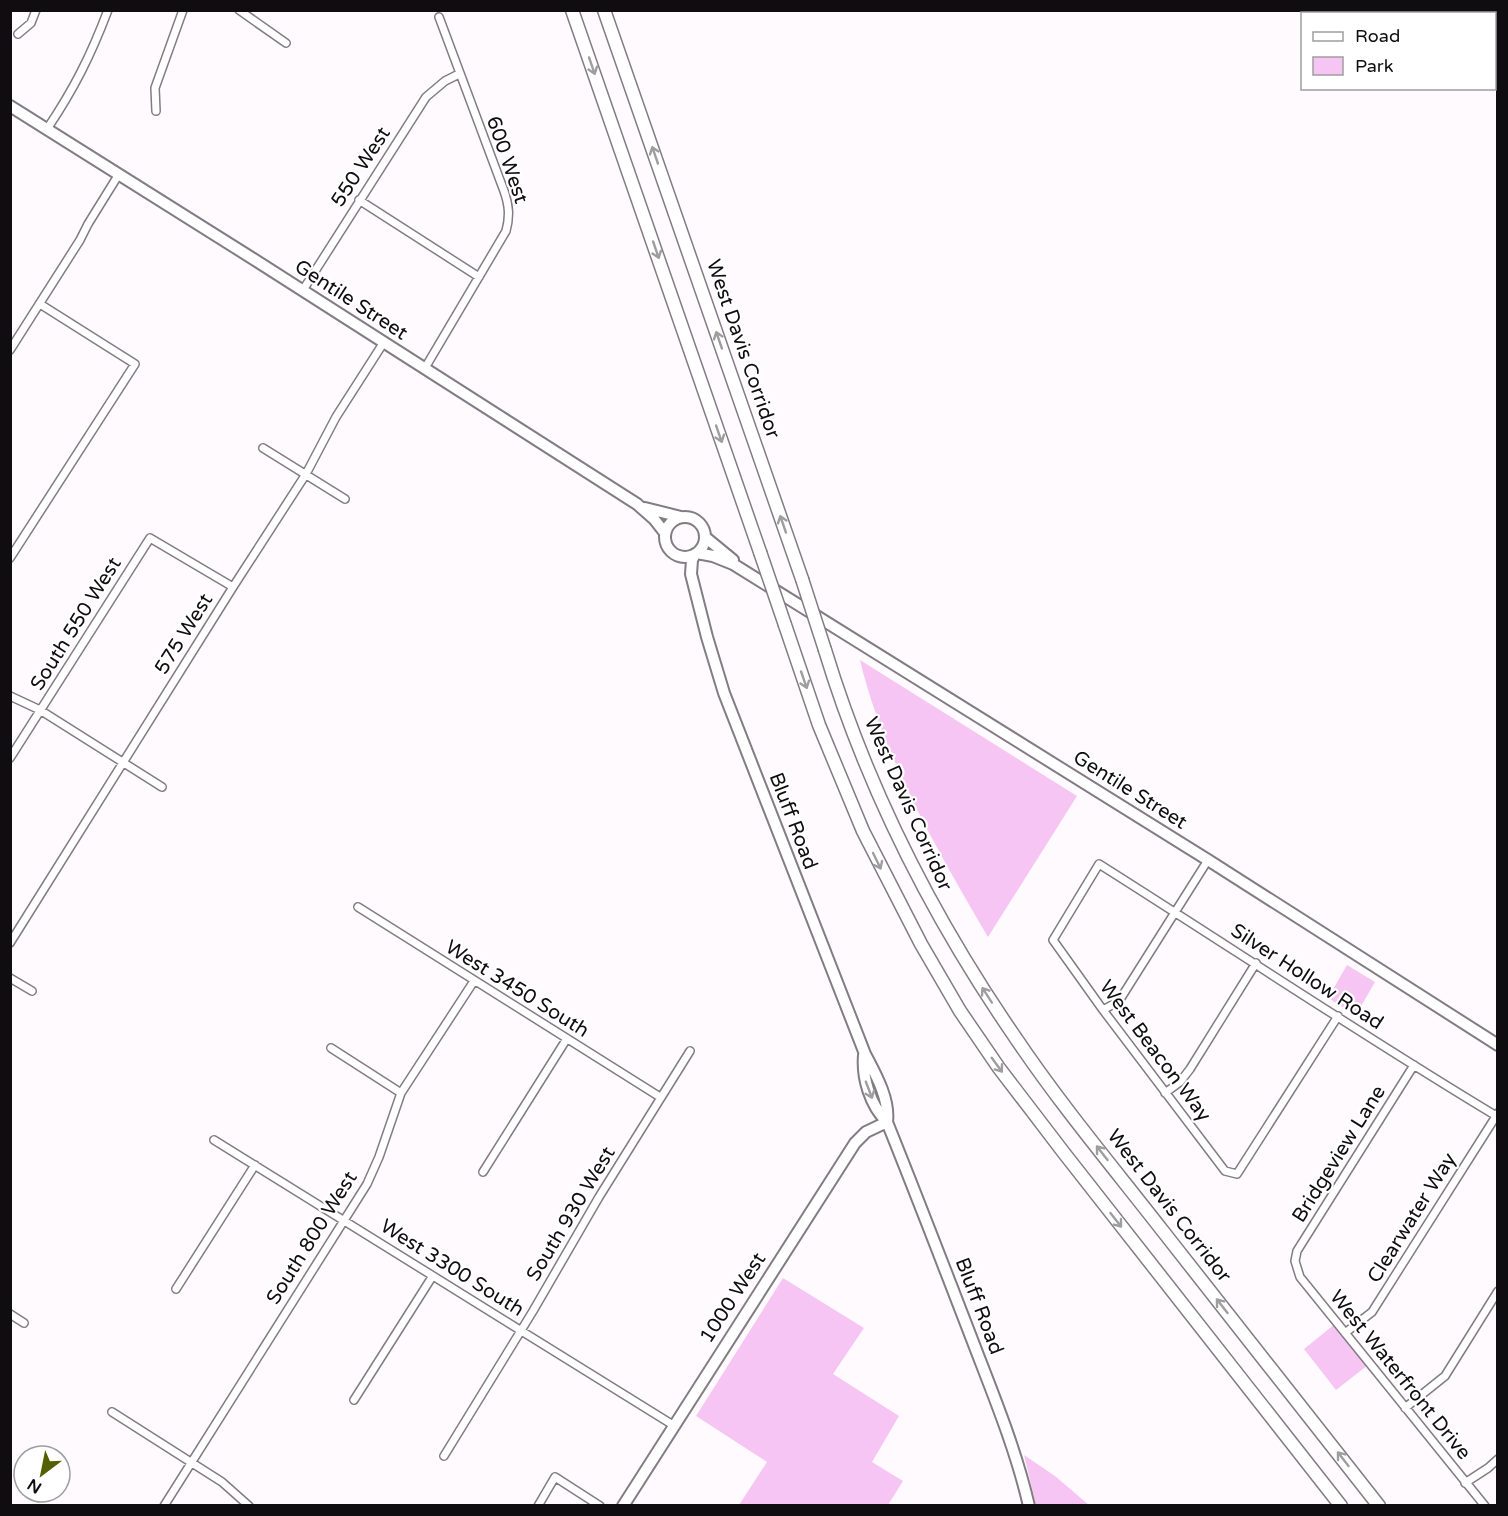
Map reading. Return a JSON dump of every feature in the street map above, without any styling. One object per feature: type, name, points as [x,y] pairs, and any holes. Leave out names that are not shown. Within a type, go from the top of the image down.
[{"type":"highway","points":[[572,10],[819,725],[863,831],[901,907],[960,1011],[999,1068],[1341,1506]]},
{"type":"highway","name":"West Davis Corridor","points":[[604,10],[853,732],[900,842],[950,936],[992,1003],[1068,1110],[1379,1506]]},
{"type":"main road","name":"Gentile Street","points":[[10,106],[637,504],[654,519],[665,533]]},
{"type":"main road","points":[[637,504],[653,511],[696,520],[702,527],[705,537],[703,546],[696,554],[683,557],[674,554],[665,543],[665,533],[672,521],[681,517]]},
{"type":"main road","name":"Gentile Street","points":[[705,537],[741,569]]},
{"type":"main road","name":"Bluff Road","points":[[674,554],[697,597]]},
{"type":"main road","name":"Gentile Street","points":[[696,554],[723,560],[741,569],[1208,860],[1497,1045]]},
{"type":"main road","name":"Bluff Road","points":[[696,554],[691,567],[697,597],[729,708],[864,1054],[867,1085],[877,1109],[887,1122],[994,1397],[1024,1483],[1029,1506]]},
{"type":"main road","name":"1000 West","points":[[622,1506],[855,1143],[866,1132],[887,1122]]},
{"type":"street","points":[[18,34],[31,23],[36,10]]},
{"type":"street","points":[[47,129],[82,73],[108,10]]},
{"type":"street","points":[[156,111],[155,88],[183,10]]},
{"type":"street","points":[[239,10],[286,43]]},
{"type":"street","name":"600 West","points":[[425,368],[506,231],[509,217],[508,205],[439,17]]},
{"type":"street","name":"550 West","points":[[303,290],[426,97],[444,81],[459,74]]},
{"type":"street","points":[[10,350],[119,174]]},
{"type":"street","points":[[359,200],[479,277]]},
{"type":"street","points":[[10,558],[135,364],[40,304]]},
{"type":"street","name":"575 West","points":[[10,943],[306,474],[336,417],[384,342]]},
{"type":"street","points":[[263,448],[345,499]]},
{"type":"street","name":"South 550 West","points":[[10,758],[150,538],[233,587]]},
{"type":"street","points":[[10,696],[40,710],[162,787]]},
{"type":"street","points":[[1103,1010],[1119,1001],[1208,860]]},
{"type":"street","name":"Silver Hollow Road","points":[[1053,940],[1099,864],[1414,1065],[1497,1115]]},
{"type":"street","name":"West 3450 South","points":[[358,907],[660,1098]]},
{"type":"street","name":"West Beacon Way","points":[[1053,940],[1225,1171],[1237,1174],[1338,1016]]},
{"type":"street","points":[[1165,1093],[1180,1082],[1190,1069],[1256,963]]},
{"type":"street","points":[[10,978],[32,991]]},
{"type":"street","name":"South 800 West","points":[[164,1506],[367,1184],[401,1094],[474,981]]},
{"type":"street","points":[[483,1172],[566,1040]]},
{"type":"street","points":[[331,1048],[401,1094]]},
{"type":"street","name":"South 930 West","points":[[444,1456],[690,1051]]},
{"type":"street","name":"Bridgeview Lane","points":[[1295,1261],[1297,1251],[1414,1065]]},
{"type":"street","name":"Clearwater Way","points":[[1345,1333],[1372,1312],[1497,1115]]},
{"type":"street","name":"West 3300 South","points":[[214,1140],[673,1425]]},
{"type":"street","points":[[176,1289],[255,1165]]},
{"type":"street","name":"West Waterfront Drive","points":[[1295,1261],[1300,1277],[1485,1506]]},
{"type":"street","points":[[354,1400],[432,1277]]},
{"type":"street","points":[[1406,1408],[1445,1376],[1497,1291]]},
{"type":"street","points":[[10,1314],[24,1323]]},
{"type":"street","points":[[112,1412],[222,1482],[249,1506]]},
{"type":"street","points":[[1466,1483],[1497,1459]]},
{"type":"street","points":[[538,1506],[555,1477],[600,1506]]},
{"type":"green space","points":[[860,660],[1077,796],[988,937],[950,872],[897,768],[870,696]]},
{"type":"green space","points":[[1347,965],[1375,982],[1356,1015],[1328,998]]},
{"type":"green space","points":[[783,1278],[864,1328],[833,1374],[899,1416],[872,1462],[903,1481],[888,1505],[739,1505],[767,1462],[696,1416]]},
{"type":"green space","points":[[1335,1324],[1368,1365],[1336,1390],[1304,1349]]},
{"type":"green space","points":[[1024,1455],[1055,1476],[1089,1505],[1036,1505]]}]
